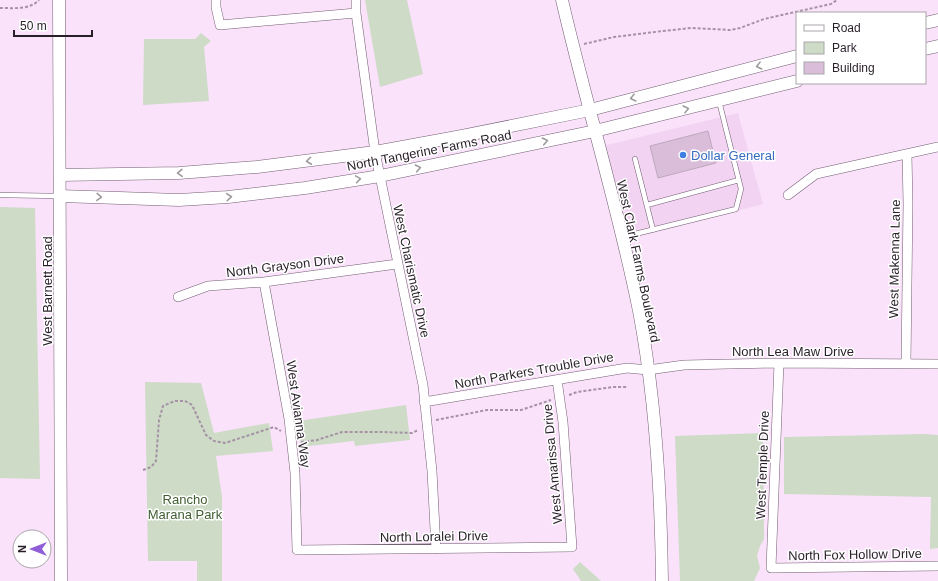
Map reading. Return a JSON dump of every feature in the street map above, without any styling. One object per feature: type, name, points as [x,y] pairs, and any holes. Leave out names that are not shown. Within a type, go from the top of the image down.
[{"type":"street","name":"West Barnett Road","points":[[59,0],[62,581]]},
{"type":"street","points":[[216,0],[220,24],[356,13]]},
{"type":"street","name":"West Charismatic Drive","points":[[356,0],[356,13],[375,152],[422,385],[432,471],[436,549]]},
{"type":"street","name":"West Clark Farms Boulevard","points":[[562,0],[596,131],[639,311],[654,411],[659,477],[662,581]]},
{"type":"street","points":[[926,23],[938,20]]},
{"type":"street","points":[[926,49],[938,46]]},
{"type":"street","name":"North Tangerine Farms Road","points":[[60,175],[179,173],[257,167],[375,152],[590,110],[796,56]]},
{"type":"street","name":"North Tangerine Farms Road","points":[[60,196],[179,200],[228,197],[305,188],[380,176],[596,131],[796,81]]},
{"type":"street","points":[[788,195],[816,174],[938,147]]},
{"type":"street","name":"West Makenna Lane","points":[[906,364],[908,204],[907,154]]},
{"type":"street","name":"North Grayson Drive","points":[[178,297],[208,286],[264,282],[397,264]]},
{"type":"street","name":"West Avianna Way","points":[[264,282],[288,411],[295,473],[297,550]]},
{"type":"street","name":"North Lea Maw Drive","points":[[648,370],[684,365],[779,363],[938,364]]},
{"type":"street","name":"West Temple Drive","points":[[771,568],[779,363]]},
{"type":"street","name":"North Parkers Trouble Drive","points":[[424,402],[627,368],[648,370]]},
{"type":"street","name":"West Amarissa Drive","points":[[557,380],[563,422],[572,547]]},
{"type":"street","name":"North Loralei Drive","points":[[297,550],[572,547]]},
{"type":"street","name":"North Fox Hollow Drive","points":[[771,568],[938,566]]},
{"type":"lane","points":[[622,238],[736,208],[741,189],[719,100]]},
{"type":"lane","points":[[635,160],[653,230]]},
{"type":"lane","points":[[647,205],[738,180]]},
{"type":"lane","points":[[0,195],[60,196]]},
{"type":"path","points":[[0,8],[24,7],[37,3],[39,0]]},
{"type":"path","points":[[573,46],[614,37],[663,30],[691,28],[730,30],[764,19],[831,4],[837,0]]},
{"type":"path","points":[[143,470],[151,467],[156,461],[159,420],[163,406],[175,401],[185,401],[192,405],[206,435],[214,441],[225,443],[274,427],[301,442],[318,440],[342,432],[412,433],[436,420],[487,410],[521,410],[577,392],[613,387],[628,387]]},
{"type":"shaded area","points":[[738,113],[763,204],[622,241],[599,147]]},
{"type":"green space","points":[[365,0],[407,0],[423,74],[380,87]]},
{"type":"green space","points":[[201,33],[211,41],[204,47],[209,101],[143,105],[144,39],[195,39]]},
{"type":"green space","points":[[0,207],[35,208],[40,479],[0,478]]},
{"type":"green space","name":"Rancho Marana Park","points":[[145,382],[201,383],[214,433],[269,423],[273,451],[216,456],[222,497],[222,581],[197,581],[197,561],[148,561]]},
{"type":"green space","points":[[406,405],[410,440],[355,446],[354,441],[301,447],[298,421]]},
{"type":"green space","points":[[763,433],[764,539],[757,556],[760,568],[754,581],[680,581],[675,436]]},
{"type":"green space","points":[[938,435],[938,548],[930,549],[931,497],[784,494],[784,437]]},
{"type":"green space","points":[[580,562],[601,581],[581,581],[573,569]]},
{"type":"building","name":"Dollar General","points":[[708,131],[716,163],[658,178],[650,146]]},
{"type":"place","name":"Dollar General","points":[[683,155]]}]
